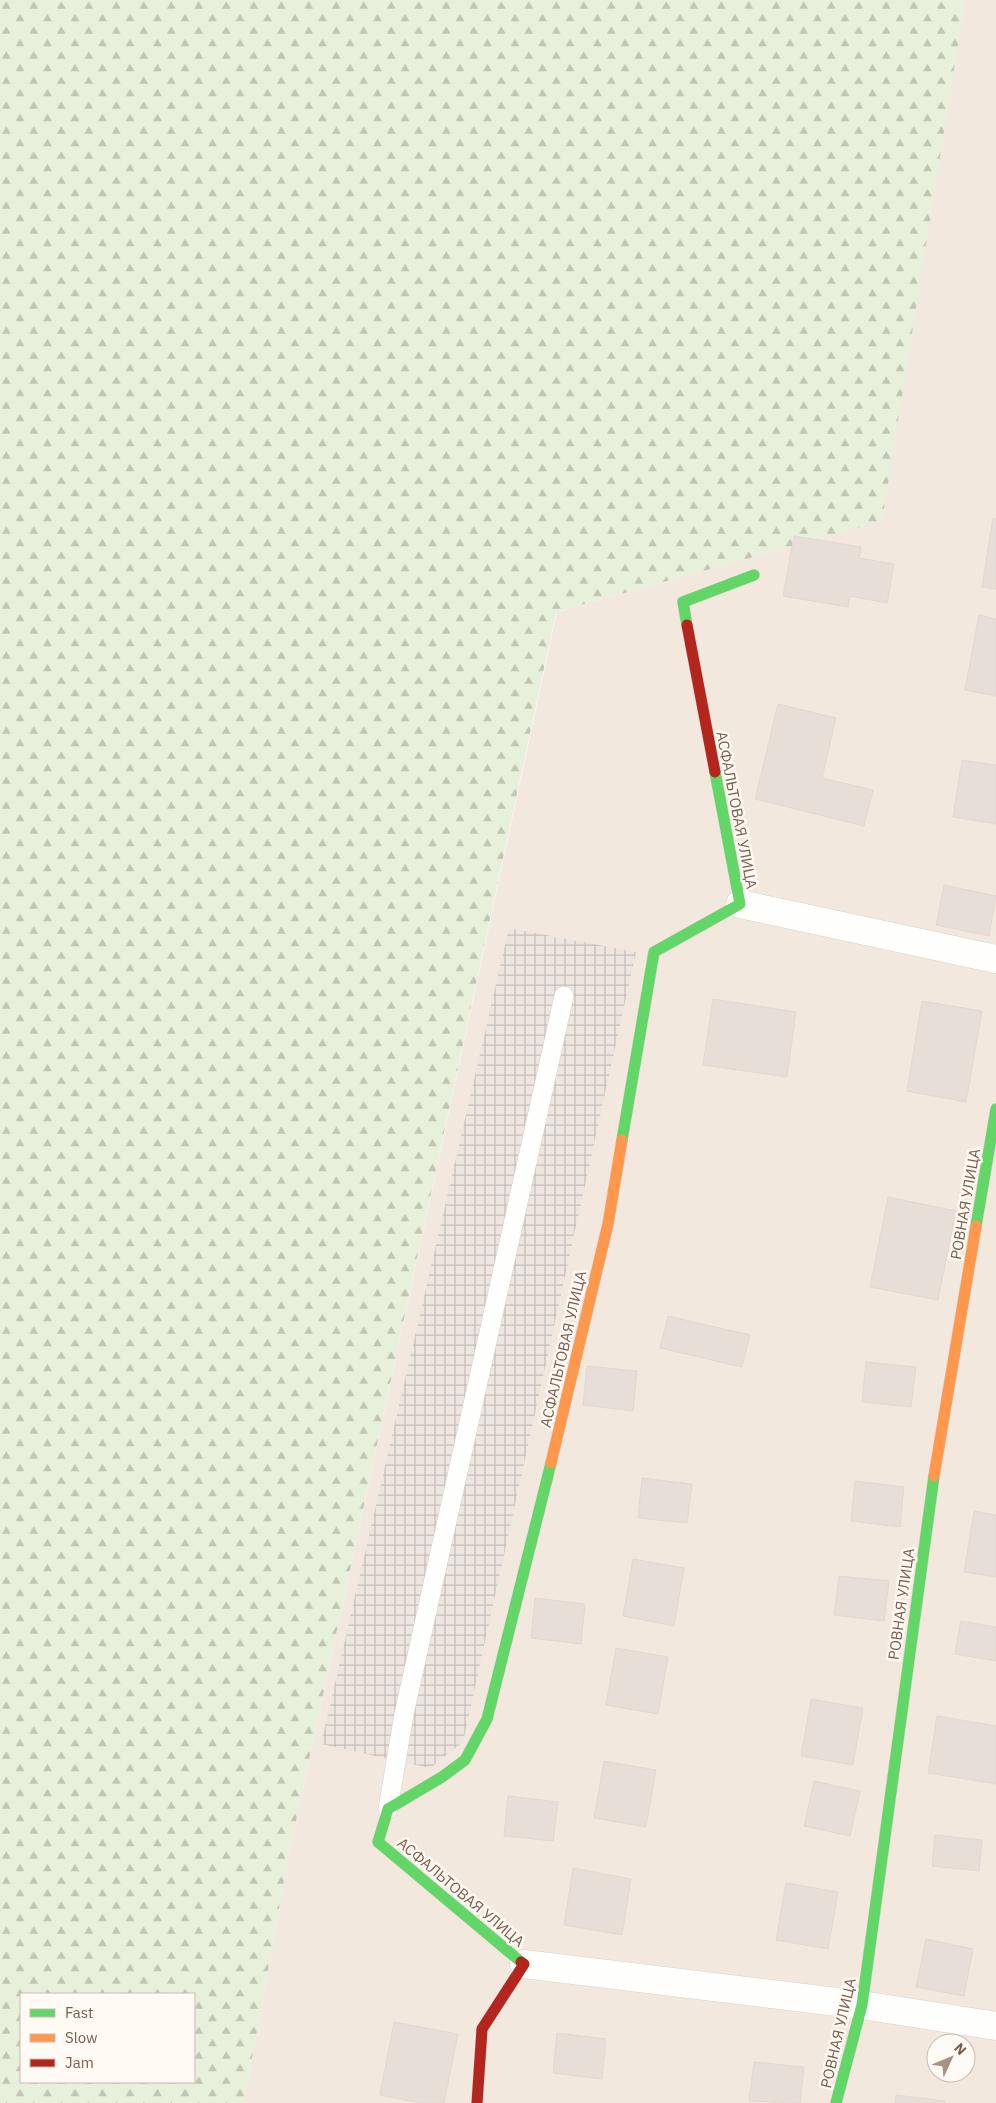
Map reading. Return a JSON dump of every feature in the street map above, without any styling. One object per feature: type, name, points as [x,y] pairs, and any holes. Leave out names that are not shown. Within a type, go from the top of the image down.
[{"type":"street","name":"АСФАЛЬТОВАЯ УЛИЦА","points":[[477,2103],[482,2029],[524,1964],[378,1842],[388,1809],[442,1777],[465,1760],[487,1719],[539,1516],[608,1224],[654,952],[740,904],[683,602],[754,575]]},
{"type":"street","points":[[740,904],[996,959]]},
{"type":"street","name":"РОВНАЯ УЛИЦА","points":[[836,2103],[862,2005],[931,1494],[996,1108]]},
{"type":"street","points":[[524,1964],[862,2005],[996,2026]]},
{"type":"lane","points":[[388,1809],[404,1714],[564,996]]},
{"type":"shaded area","points":[[965,0],[996,0],[996,2103],[244,2103],[288,1858],[557,612],[881,521]]},
{"type":"shaded area","points":[[509,928],[636,952],[463,1742],[430,1768],[321,1744]]},
{"type":"green space","points":[[0,0],[965,0],[882,521],[556,612],[288,1858],[244,2103],[0,2103]]},
{"type":"building","points":[[993,518],[996,519],[996,589],[982,587]]},
{"type":"building","points":[[794,536],[861,547],[859,558],[894,564],[887,603],[850,596],[848,607],[783,596]]},
{"type":"building","points":[[979,615],[996,619],[996,696],[965,690]]},
{"type":"building","points":[[778,704],[836,718],[822,778],[873,790],[864,826],[755,799]]},
{"type":"building","points":[[962,760],[996,765],[996,824],[953,817]]},
{"type":"building","points":[[944,885],[996,896],[989,936],[936,925]]},
{"type":"building","points":[[713,999],[796,1012],[787,1077],[703,1065]]},
{"type":"building","points":[[922,1001],[982,1011],[966,1102],[907,1091]]},
{"type":"building","points":[[888,1197],[956,1211],[938,1300],[870,1287]]},
{"type":"building","points":[[668,1316],[750,1335],[742,1367],[660,1348]]},
{"type":"building","points":[[866,1362],[916,1367],[911,1407],[862,1402]]},
{"type":"building","points":[[587,1366],[637,1371],[633,1411],[583,1405]]},
{"type":"building","points":[[642,1478],[692,1484],[687,1523],[638,1518]]},
{"type":"building","points":[[855,1481],[904,1487],[900,1527],[851,1521]]},
{"type":"building","points":[[974,1511],[996,1515],[996,1577],[964,1572]]},
{"type":"building","points":[[633,1559],[684,1568],[674,1626],[623,1616]]},
{"type":"building","points":[[839,1576],[889,1581],[884,1621],[834,1615]]},
{"type":"building","points":[[535,1598],[585,1604],[581,1644],[531,1638]]},
{"type":"building","points":[[961,1621],[996,1627],[996,1661],[955,1654]]},
{"type":"building","points":[[616,1648],[668,1657],[658,1714],[606,1705]]},
{"type":"building","points":[[811,1699],[863,1708],[853,1765],[801,1756]]},
{"type":"building","points":[[937,1716],[996,1726],[996,1784],[928,1773]]},
{"type":"building","points":[[604,1761],[656,1770],[646,1827],[594,1818]]},
{"type":"building","points":[[814,1781],[860,1791],[850,1836],[804,1826]]},
{"type":"building","points":[[508,1796],[558,1802],[553,1841],[504,1836]]},
{"type":"building","points":[[935,1835],[982,1840],[979,1871],[932,1866]]},
{"type":"building","points":[[573,1868],[631,1879],[622,1935],[564,1925]]},
{"type":"building","points":[[786,1883],[838,1892],[828,1949],[776,1940]]},
{"type":"building","points":[[926,1939],[973,1949],[964,1996],[916,1987]]},
{"type":"building","points":[[394,2022],[458,2034],[444,2103],[420,2103],[380,2095]]},
{"type":"building","points":[[557,2033],[606,2039],[602,2079],[553,2073]]},
{"type":"building","points":[[754,2062],[804,2067],[800,2103],[749,2101]]},
{"type":"building","points":[[896,2095],[945,2101],[945,2103],[895,2103]]},
{"type":"traffic: fast","points":[[687,625],[683,602],[754,575]]},
{"type":"traffic: fast","points":[[622,1140],[654,952],[740,904],[715,772]]},
{"type":"traffic: fast","points":[[976,1226],[996,1109]]},
{"type":"traffic: fast","points":[[521,1962],[378,1842],[388,1809],[442,1777],[465,1760],[487,1719],[551,1463]]},
{"type":"traffic: fast","points":[[836,2103],[862,2005],[934,1476]]},
{"type":"traffic: slow","points":[[551,1463],[608,1224],[622,1140]]},
{"type":"traffic: slow","points":[[934,1476],[976,1226]]},
{"type":"traffic: jam","points":[[687,625],[715,772]]},
{"type":"traffic: jam","points":[[477,2103],[482,2029],[524,1964],[521,1962]]}]
